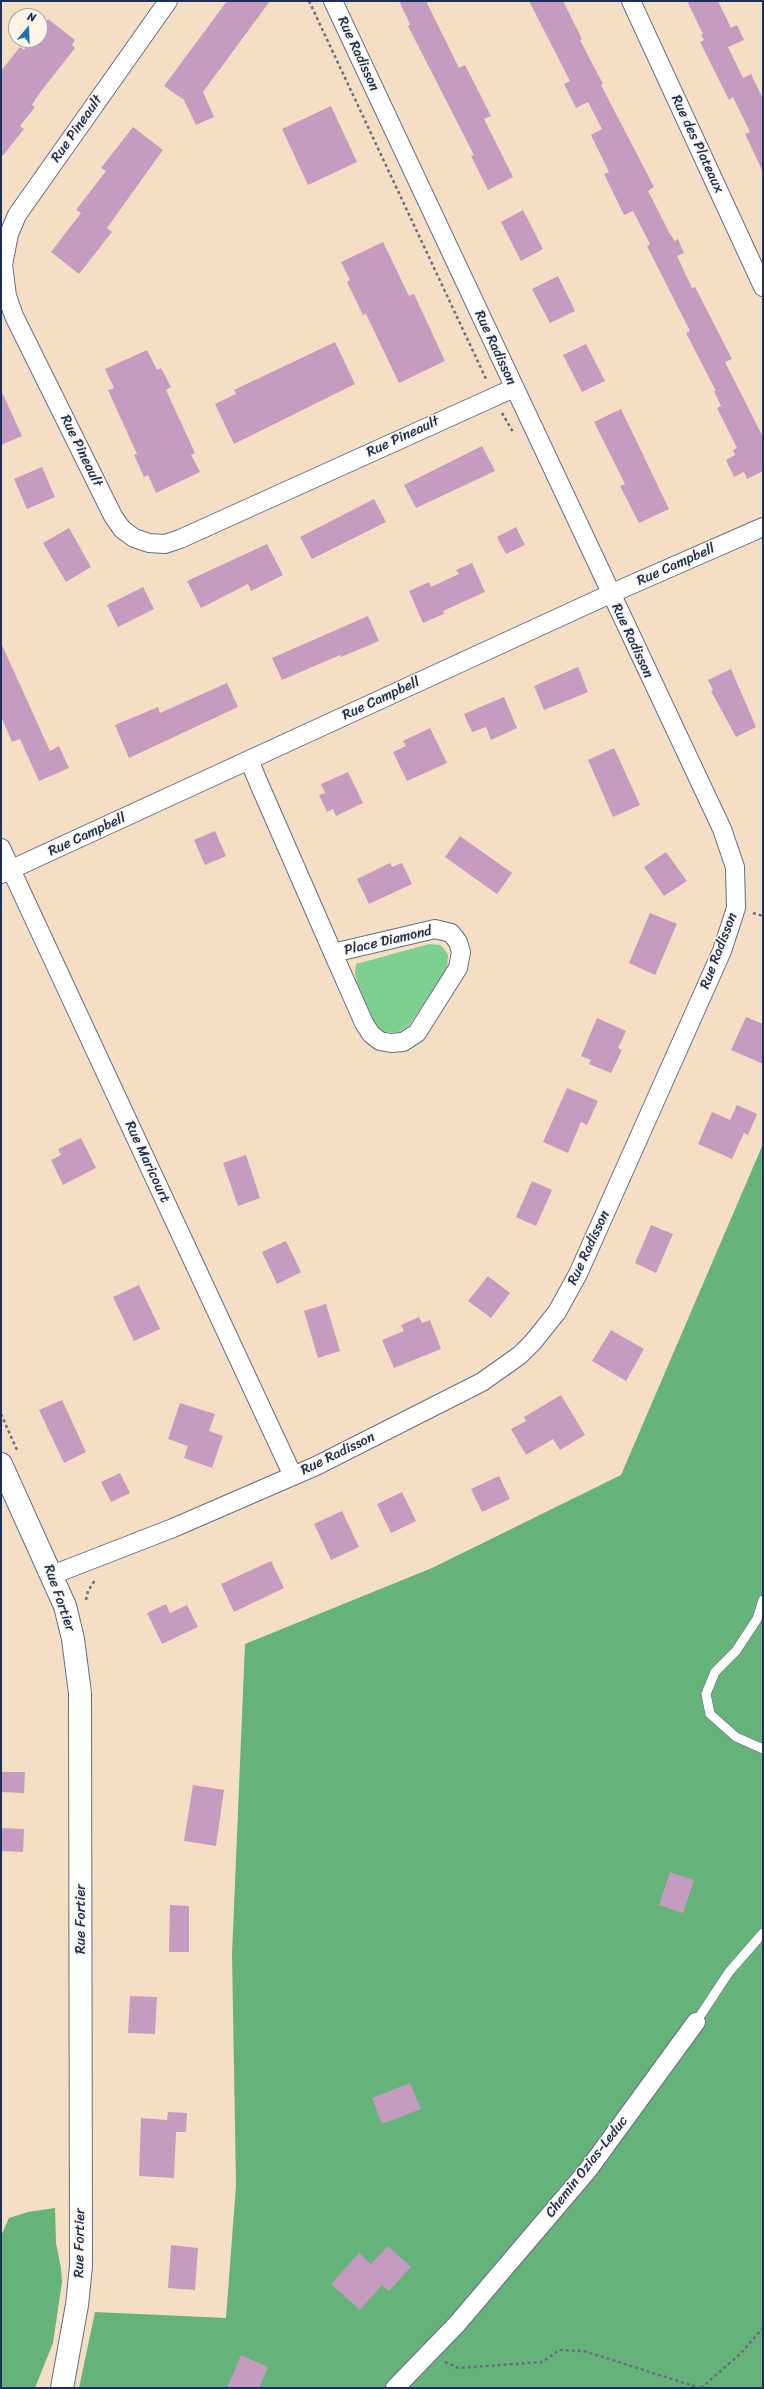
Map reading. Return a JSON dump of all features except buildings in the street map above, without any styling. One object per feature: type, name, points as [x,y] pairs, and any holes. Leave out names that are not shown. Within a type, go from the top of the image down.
[{"type":"street","name":"Rue Pineault","points":[[168,1],[20,210],[9,234],[3,265],[7,296],[14,316],[113,516],[122,528],[134,538],[149,543],[165,544],[180,539],[514,388]]},
{"type":"street","name":"Rue Radisson","points":[[52,1575],[173,1528],[293,1476],[482,1382],[520,1355],[547,1325],[567,1295],[578,1274],[727,937],[736,908],[737,893],[735,867],[728,844],[333,1]]},
{"type":"street","name":"Rue des Plateaux","points":[[631,1],[763,287]]},
{"type":"street","name":"Rue Campbell","points":[[6,872],[610,594],[763,527]]},
{"type":"street","name":"Place Diamond","points":[[249,760],[333,953],[367,1030],[380,1040],[391,1043],[403,1042],[417,1033],[458,968],[462,952],[458,942],[451,934],[435,929],[333,953]]},
{"type":"street","name":"Rue Maricourt","points":[[1,848],[6,872],[293,1476]]},
{"type":"street","name":"Rue Fortier","points":[[1,1464],[65,1606],[73,1639],[80,1693],[81,2266],[77,2305],[62,2388]]},
{"type":"street","name":"Chemin Ozias-Leduc","points":[[395,2388],[457,2324],[588,2170],[696,2022]]},
{"type":"lane","points":[[763,1600],[757,1619],[736,1651],[715,1672],[706,1694],[710,1714],[736,1737],[763,1749]]},
{"type":"lane","name":"Chemin Ozias-Leduc","points":[[696,2022],[729,1972],[763,1933]]},
{"type":"path","name":"Rue Radisson","points":[[309,1],[486,380]]},
{"type":"path","points":[[86,1607],[88,1591],[97,1578]]},
{"type":"path","points":[[428,2355],[459,2368],[542,2362],[559,2350],[584,2351],[700,2388],[740,2354],[763,2328]]},
{"type":"green space","points":[[429,944],[440,945],[445,950],[448,955],[447,969],[409,1026],[397,1033],[381,1031],[372,1018],[357,982],[355,974],[356,964]]},
{"type":"green space","points":[[763,1144],[763,2388],[79,2388],[95,2312],[226,2318],[236,2185],[232,1954],[245,1644],[432,1568],[621,1475]]},
{"type":"green space","points":[[55,2208],[56,2243],[62,2282],[53,2343],[35,2388],[1,2388],[1,2236],[9,2218],[28,2212]]}]
